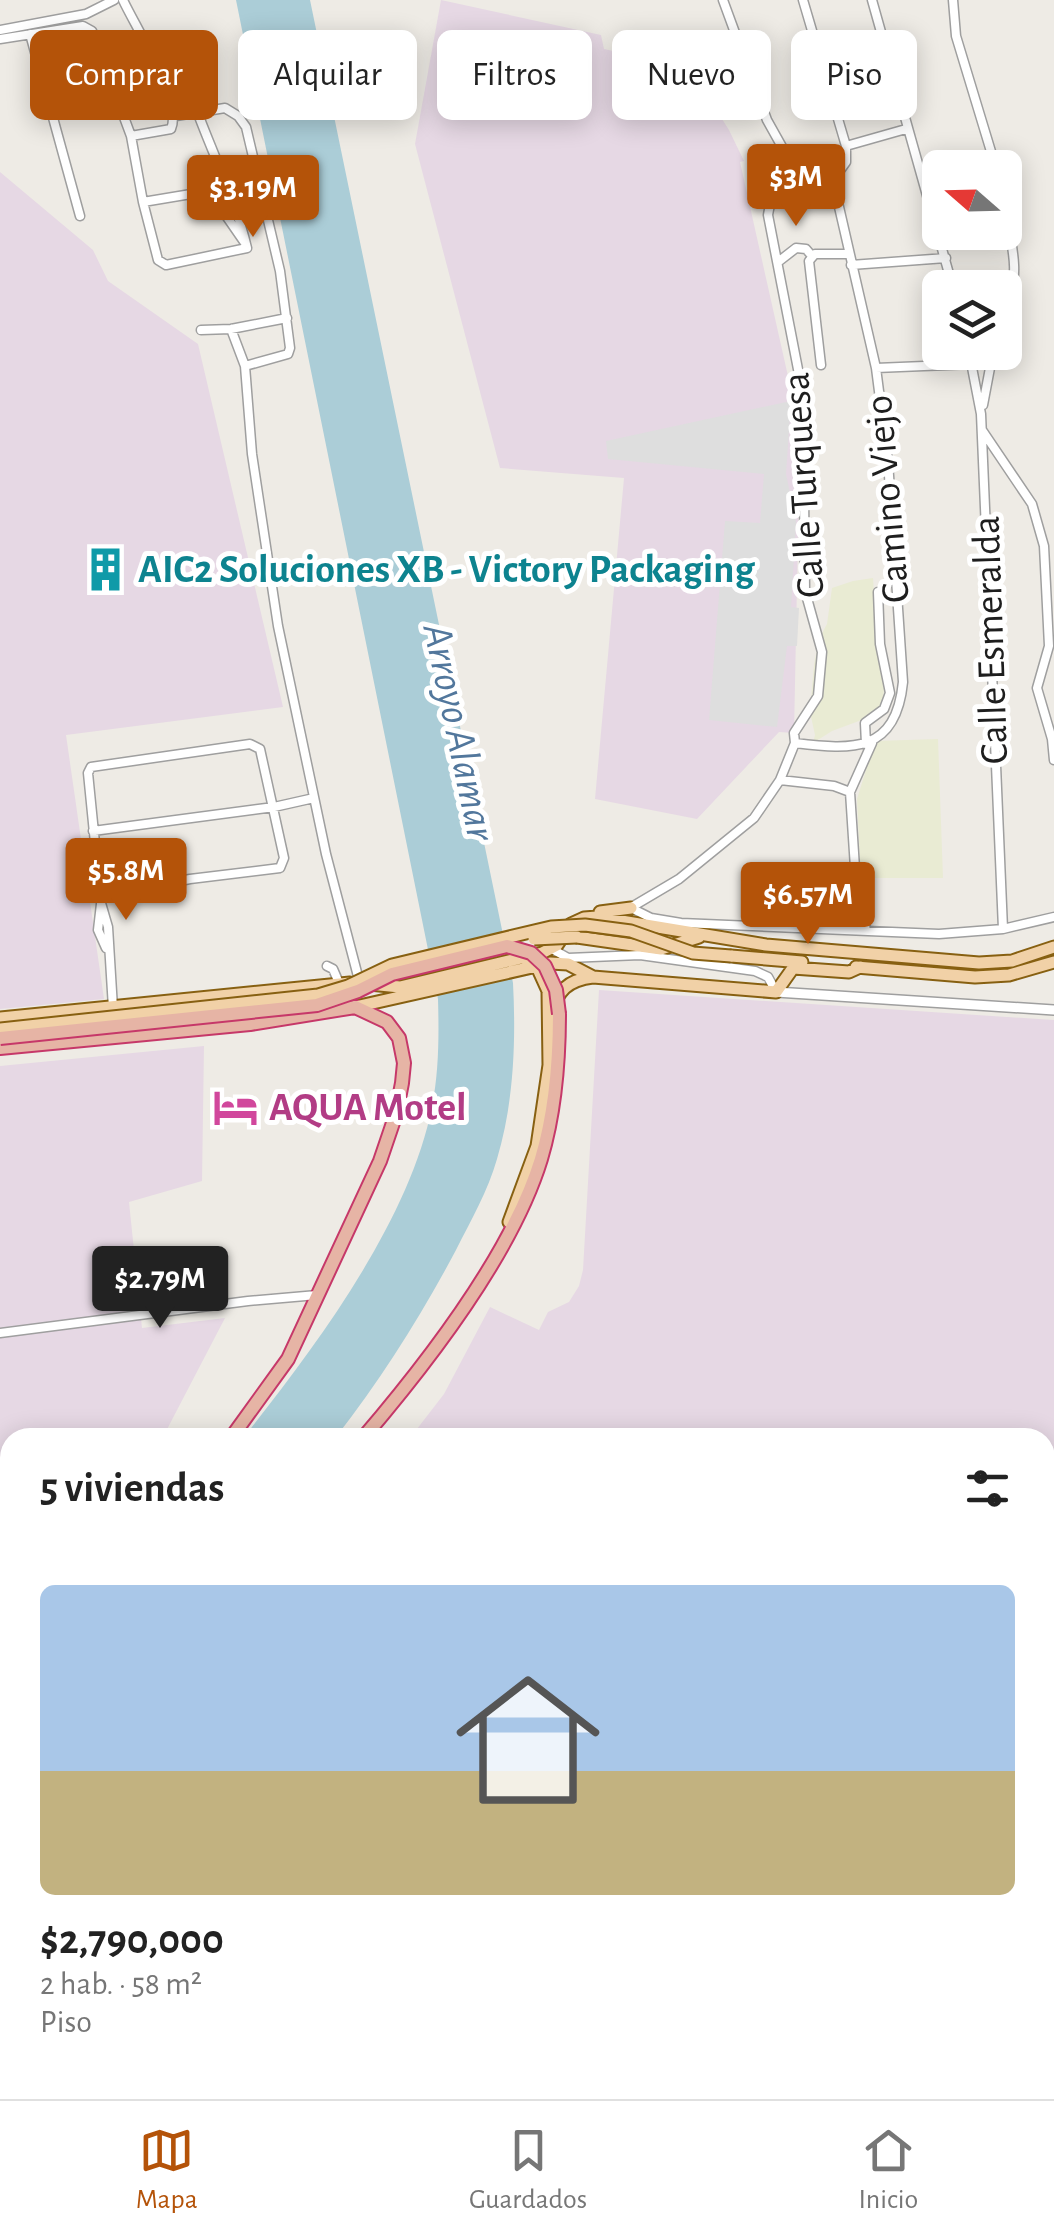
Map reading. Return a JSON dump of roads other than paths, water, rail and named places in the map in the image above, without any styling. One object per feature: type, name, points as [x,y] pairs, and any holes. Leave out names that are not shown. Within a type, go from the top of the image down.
[{"type":"highway","points":[[0,1038],[317,1005],[358,992],[392,974],[506,946],[530,953],[546,966],[556,990],[554,1094],[541,1158],[527,1198],[491,1262],[372,1428]]},
{"type":"highway","points":[[0,1048],[250,1024],[355,1007],[387,1022],[399,1038],[404,1062],[402,1083],[380,1161],[288,1359],[238,1428]]},
{"type":"main road","points":[[552,949],[556,933],[574,916],[631,908]]},
{"type":"main road","points":[[355,1007],[521,962],[552,949],[576,920],[614,918],[703,936],[856,954],[979,963],[1012,962],[1054,948]]},
{"type":"main road","points":[[0,1029],[318,995],[392,965],[551,927],[585,925],[631,931],[692,952],[975,977],[1008,975],[1054,962]]},
{"type":"main road","points":[[506,946],[551,937],[576,937],[662,949],[703,936]]},
{"type":"main road","points":[[552,949],[563,963],[593,977]]},
{"type":"main road","points":[[521,962],[563,963]]},
{"type":"main road","points":[[535,965],[554,1014]]},
{"type":"main road","points":[[554,1014],[555,998],[568,984],[593,977],[776,992],[793,968],[849,972],[860,967]]},
{"type":"main road","points":[[0,1018],[342,983],[423,987]]},
{"type":"street","points":[[0,30],[86,14],[114,0]]},
{"type":"street","points":[[124,0],[139,30]]},
{"type":"street","points":[[723,0],[767,120],[792,163],[794,175],[830,172],[842,169],[846,162],[846,146],[803,0]]},
{"type":"street","points":[[872,0],[949,270]]},
{"type":"street","points":[[954,0],[956,36],[991,150]]},
{"type":"street","points":[[86,14],[85,27],[131,136],[158,260],[166,265],[247,248]]},
{"type":"street","points":[[61,30],[85,27]]},
{"type":"street","points":[[0,39],[30,34]]},
{"type":"street","points":[[218,109],[225,108],[238,116],[246,127],[280,271],[287,318],[288,354],[245,366]]},
{"type":"street","points":[[54,120],[80,216]]},
{"type":"street","points":[[131,136],[171,128],[175,120]]},
{"type":"street","points":[[200,120],[222,180],[239,212],[247,248]]},
{"type":"street","points":[[846,146],[906,129]]},
{"type":"street","name":"Camino Viejo","points":[[830,172],[876,368],[888,461],[903,682],[901,702],[893,721],[885,734],[869,743]]},
{"type":"street","name":"Calle Turquesa","points":[[614,918],[679,879],[754,818],[780,780],[794,733],[818,696],[822,652],[804,591],[802,395],[768,214],[773,193],[794,175]]},
{"type":"street","points":[[143,202],[204,191],[212,194],[247,248]]},
{"type":"street","points":[[778,262],[796,248],[806,249],[812,256]]},
{"type":"street","points":[[812,256],[834,251],[848,254]]},
{"type":"street","points":[[812,256],[821,366]]},
{"type":"street","points":[[851,264],[946,258]]},
{"type":"street","points":[[201,330],[231,329],[287,318]]},
{"type":"street","points":[[231,329],[245,366],[252,454],[278,626],[314,798],[360,984]]},
{"type":"street","points":[[876,368],[922,366]]},
{"type":"street","name":"Calle Esmeralda","points":[[973,370],[982,430],[1003,929]]},
{"type":"street","points":[[981,414],[990,370]]},
{"type":"street","points":[[982,430],[1032,504],[1044,546],[1050,646],[1038,688],[1054,760]]},
{"type":"street","points":[[866,931],[855,868],[850,792],[869,743],[864,724],[884,709],[890,693],[880,644],[878,592]]},
{"type":"street","points":[[794,743],[869,743]]},
{"type":"street","points":[[101,899],[190,879],[280,868],[284,863],[260,749],[255,744],[92,767],[88,773],[101,899],[108,927],[116,1036]]},
{"type":"street","points":[[780,780],[834,786],[850,792]]},
{"type":"street","points":[[93,831],[314,798]]},
{"type":"street","points":[[631,908],[651,918],[681,923],[939,934],[1003,929],[1054,917]]},
{"type":"street","points":[[552,949],[568,958],[640,955],[755,970],[768,977],[776,992],[1054,1010]]},
{"type":"street","points":[[328,966],[342,983],[354,964]]},
{"type":"street","points":[[0,1333],[317,1295]]},
{"type":"water","points":[[236,0],[310,0],[316,30],[242,30]]},
{"type":"water","name":"Arroyo Alamar","points":[[260,120],[335,120],[513,983],[514,1049],[503,1137],[489,1182],[415,1323],[369,1392],[343,1428],[251,1428],[329,1323],[403,1194],[432,1107],[438,999]]},
{"type":"place","name":"AIC2 Soluciones XB - Victory Packaging","points":[[105,570]]},
{"type":"place","name":"AQUA Motel","points":[[236,1108]]}]
